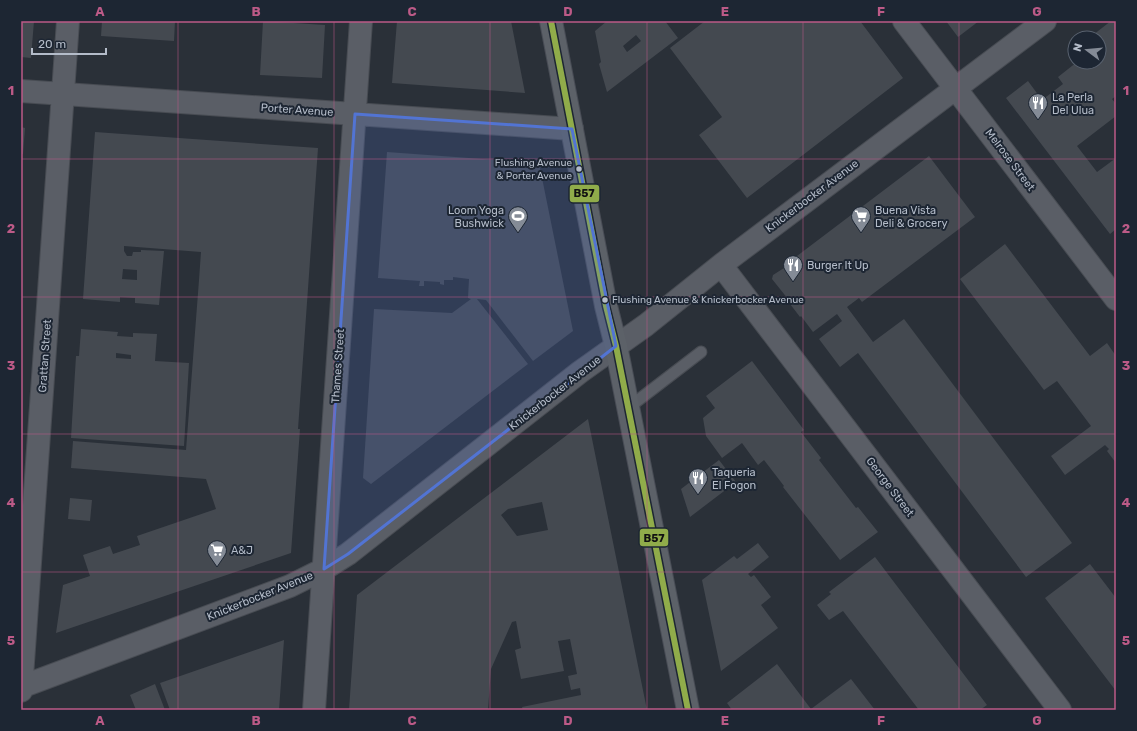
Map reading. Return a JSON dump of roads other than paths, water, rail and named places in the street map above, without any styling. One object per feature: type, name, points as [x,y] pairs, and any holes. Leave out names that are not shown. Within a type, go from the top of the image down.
[{"type":"main road","points":[[551,21],[606,306],[616,346],[688,710]]},
{"type":"street","name":"Grattan Street","points":[[21,691],[68,21]]},
{"type":"street","name":"Thames Street","points":[[314,710],[361,21]]},
{"type":"street","name":"Melrose Street","points":[[904,21],[1116,299]]},
{"type":"street","name":"Knickerbocker Avenue","points":[[21,687],[290,586],[324,569],[348,554],[580,372],[1045,21]]},
{"type":"street","name":"Porter Avenue","points":[[21,91],[572,129]]},
{"type":"street","name":"George Street","points":[[720,265],[1060,710]]},
{"type":"lane","points":[[628,408],[701,352]]},
{"type":"place","name":"La Perla Del Ulua","points":[[1038,120]]},
{"type":"place","name":"Flushing Avenue & Porter Avenue","points":[[579,169]]},
{"type":"place","name":"Loom Yoga Bushwick","points":[[518,233]]},
{"type":"place","name":"Buena Vista Deli & Grocery","points":[[861,233]]},
{"type":"place","name":"Burger It Up","points":[[793,282]]},
{"type":"place","name":"Flushing Avenue & Knickerbocker Avenue","points":[[605,300]]},
{"type":"place","name":"Taqueria El Fogon","points":[[698,495]]},
{"type":"place","name":"A&J","points":[[217,567]]}]
